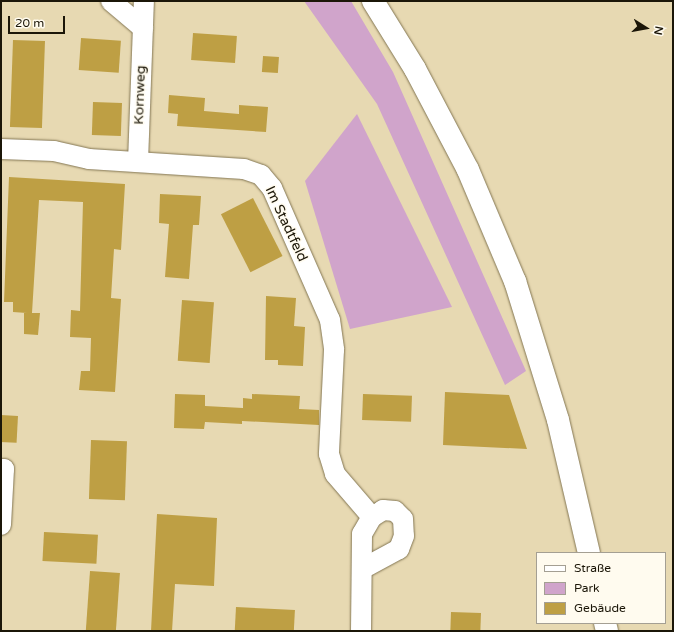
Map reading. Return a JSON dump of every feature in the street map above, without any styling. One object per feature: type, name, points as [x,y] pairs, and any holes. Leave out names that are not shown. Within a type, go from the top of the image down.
[{"type":"main road","points":[[373,1],[415,69],[468,170],[515,281],[558,420],[589,552]]},
{"type":"street","points":[[111,1],[143,28]]},
{"type":"street","name":"Kornweg","points":[[138,162],[144,1]]},
{"type":"street","name":"Im Stadtfeld","points":[[1,149],[54,151],[89,159],[244,169],[262,175],[272,188],[330,320],[334,350],[329,454],[335,474],[372,517]]},
{"type":"street","points":[[1,526],[3,469]]},
{"type":"street","points":[[361,631],[362,534],[372,517],[383,510],[395,511],[403,519],[404,536],[399,549],[362,569]]},
{"type":"green space","points":[[304,1],[351,1],[393,72],[526,371],[505,385],[377,104]]},
{"type":"green space","points":[[357,114],[452,307],[350,329],[305,181]]},
{"type":"building","points":[[193,33],[237,36],[235,63],[191,60]]},
{"type":"building","points":[[81,38],[121,41],[119,73],[79,70]]},
{"type":"building","points":[[13,40],[45,41],[42,128],[10,127]]},
{"type":"building","points":[[263,56],[279,57],[278,73],[262,72]]},
{"type":"building","points":[[169,95],[205,98],[204,111],[239,114],[239,105],[268,107],[266,132],[177,126],[178,114],[168,113]]},
{"type":"building","points":[[93,102],[122,103],[121,136],[92,135]]},
{"type":"building","points":[[9,177],[125,184],[121,250],[114,249],[111,298],[121,299],[115,392],[79,390],[81,371],[90,371],[91,338],[70,337],[71,310],[80,311],[83,202],[39,200],[32,313],[40,313],[38,335],[24,334],[24,313],[13,312],[13,302],[4,302]]},
{"type":"building","points":[[160,194],[201,196],[199,225],[193,225],[189,279],[165,277],[169,224],[159,223]]},
{"type":"building","points":[[253,198],[283,256],[250,272],[221,214]]},
{"type":"building","points":[[266,296],[296,298],[294,326],[305,327],[303,366],[278,365],[278,360],[265,360]]},
{"type":"building","points":[[182,300],[214,302],[210,363],[178,361]]},
{"type":"building","points":[[445,392],[509,395],[527,449],[443,445]]},
{"type":"building","points":[[175,394],[205,395],[205,406],[243,408],[243,398],[252,399],[252,394],[300,396],[299,409],[319,410],[319,425],[242,421],[242,424],[205,422],[204,429],[174,428]]},
{"type":"building","points":[[363,394],[412,396],[411,422],[362,420]]},
{"type":"building","points":[[1,415],[18,416],[17,443],[1,442]]},
{"type":"building","points":[[91,440],[127,441],[125,500],[89,499]]},
{"type":"building","points":[[157,514],[217,518],[214,586],[175,584],[172,631],[151,631]]},
{"type":"building","points":[[44,532],[98,535],[96,564],[42,561]]},
{"type":"building","points":[[90,571],[120,573],[116,631],[86,631]]},
{"type":"building","points":[[236,607],[295,610],[294,631],[235,631]]},
{"type":"building","points":[[451,612],[481,613],[480,631],[450,631]]}]
